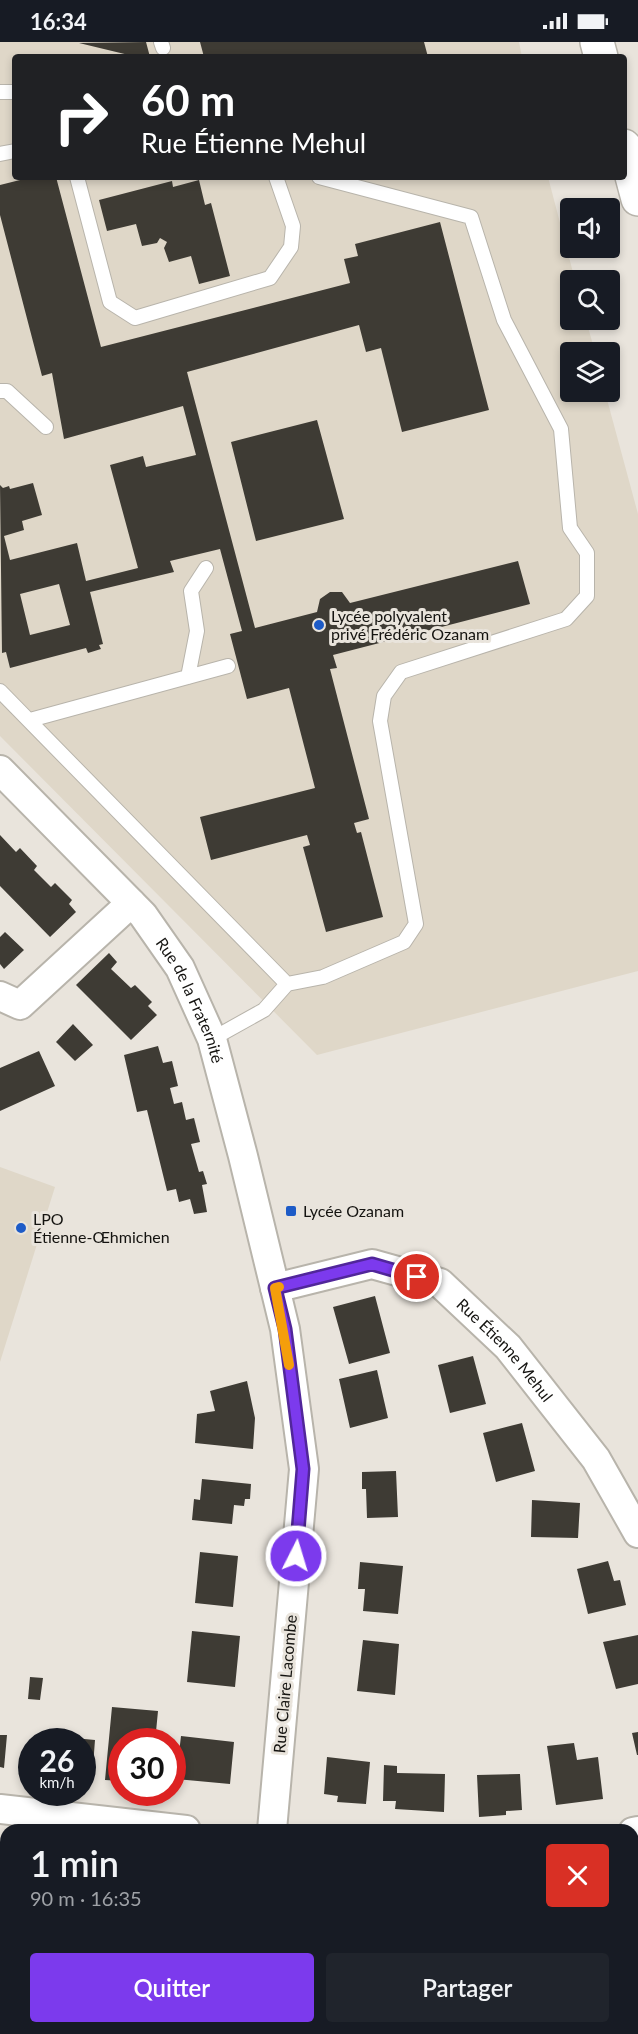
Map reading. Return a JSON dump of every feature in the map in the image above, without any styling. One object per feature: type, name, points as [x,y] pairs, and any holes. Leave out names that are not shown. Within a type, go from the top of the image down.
[{"type":"main road","points":[[627,157],[638,199]]},
{"type":"street","name":"Rue de la Fraternité","points":[[0,770],[143,915],[180,968],[212,1039],[275,1288]]},
{"type":"street","points":[[0,996],[20,1005],[131,903]]},
{"type":"street","name":"Rue Étienne Mehul","points":[[275,1288],[372,1264],[440,1283],[508,1347],[596,1459],[638,1533]]},
{"type":"street","name":"Rue Claire Lacombe","points":[[273,1824],[303,1469],[285,1329],[275,1288]]},
{"type":"street","points":[[0,1809],[63,1823],[81,1824]]},
{"type":"lane","points":[[78,180],[110,302],[135,318],[270,278],[291,247],[293,226],[277,180]]},
{"type":"lane","points":[[212,1039],[264,1010],[287,984],[322,977],[404,942],[416,924],[380,721],[384,696],[401,672],[566,619],[587,596],[587,553],[570,528],[561,429],[504,320],[471,217],[330,180]]},
{"type":"lane","points":[[0,391],[7,391],[46,427]]},
{"type":"lane","points":[[189,677],[197,631],[191,591],[206,568]]},
{"type":"lane","points":[[30,720],[228,666]]},
{"type":"lane","points":[[0,691],[287,984]]},
{"type":"shaded area","name":"Lycée polyvalent privé Frédéric Ozanam","points":[[0,42],[519,42],[521,54],[12,54],[12,180],[549,180],[560,223],[560,258],[569,258],[572,270],[560,270],[560,330],[589,330],[592,342],[560,342],[560,402],[608,402],[638,514],[638,971],[317,1055],[0,736]]},
{"type":"shaded area","name":"LPO Étienne-Œhmichen","points":[[0,1167],[55,1187],[0,1362]]},
{"type":"building","points":[[146,42],[149,54],[125,54],[79,43]]},
{"type":"building","points":[[200,42],[424,42],[427,54],[203,54]]},
{"type":"building","points":[[20,180],[57,180],[101,347],[350,283],[344,259],[358,256],[355,244],[440,222],[489,410],[402,432],[381,348],[366,352],[359,325],[187,372],[255,628],[317,612],[320,599],[330,592],[342,592],[350,603],[518,561],[530,604],[333,655],[337,668],[330,669],[369,819],[354,823],[357,833],[361,832],[383,917],[326,932],[303,847],[310,845],[307,835],[211,860],[200,817],[315,788],[289,688],[247,699],[230,634],[242,631],[220,549],[170,561],[174,572],[90,592],[103,644],[99,645],[101,649],[88,653],[86,648],[10,668],[6,652],[2,653],[0,485],[3,488],[9,486],[10,489],[33,483],[42,515],[22,521],[24,530],[4,536],[10,560],[77,543],[86,581],[138,568],[110,465],[143,456],[146,467],[196,455],[183,406],[64,439],[52,373],[42,376],[0,215],[0,185]],"holes":[[[59,584],[70,625],[30,635],[20,594]]]},
{"type":"building","points":[[199,180],[205,205],[211,203],[230,276],[199,284],[191,256],[169,262],[164,248],[167,242],[160,238],[157,243],[142,246],[136,224],[107,231],[99,200],[172,181],[173,187]]},
{"type":"building","points":[[317,420],[344,519],[256,541],[231,442]]},
{"type":"building","points":[[0,835],[16,852],[20,848],[37,866],[34,870],[51,887],[55,883],[72,900],[69,904],[76,912],[50,937],[0,886]]},
{"type":"building","points":[[5,932],[24,950],[4,969],[0,964],[0,937]]},
{"type":"building","points":[[109,953],[117,962],[111,969],[131,988],[135,985],[152,1002],[148,1006],[157,1015],[131,1040],[76,985]]},
{"type":"building","points":[[73,1024],[93,1045],[75,1061],[56,1042]]},
{"type":"building","points":[[158,1046],[163,1063],[172,1061],[178,1086],[170,1088],[174,1104],[182,1102],[186,1120],[194,1118],[200,1142],[191,1144],[199,1172],[203,1171],[207,1184],[202,1185],[207,1212],[194,1214],[190,1199],[179,1202],[176,1189],[167,1191],[147,1110],[137,1112],[124,1055]]},
{"type":"building","points":[[39,1051],[55,1086],[0,1111],[0,1068]]},
{"type":"building","points":[[375,1296],[390,1353],[349,1364],[333,1307]]},
{"type":"building","points":[[473,1356],[486,1404],[450,1413],[438,1365]]},
{"type":"building","points":[[377,1370],[388,1418],[350,1428],[339,1379]]},
{"type":"building","points":[[247,1381],[255,1418],[253,1449],[195,1443],[197,1414],[215,1411],[210,1391]]},
{"type":"building","points":[[522,1423],[535,1471],[496,1482],[483,1433]]},
{"type":"building","points":[[396,1471],[398,1517],[367,1518],[366,1489],[362,1489],[362,1472]]},
{"type":"building","points":[[202,1479],[251,1484],[250,1499],[245,1499],[244,1506],[234,1505],[232,1524],[192,1520],[194,1499],[200,1500]]},
{"type":"building","points":[[532,1500],[580,1503],[578,1538],[531,1537]]},
{"type":"building","points":[[200,1552],[238,1556],[233,1607],[195,1603]]},
{"type":"building","points":[[608,1561],[614,1581],[620,1580],[626,1605],[588,1614],[577,1569]]},
{"type":"building","points":[[360,1562],[403,1566],[398,1614],[363,1611],[365,1589],[358,1589]]},
{"type":"building","points":[[192,1631],[240,1636],[235,1687],[187,1682]]},
{"type":"building","points":[[638,1635],[638,1684],[616,1689],[603,1642]]},
{"type":"building","points":[[363,1640],[399,1644],[395,1695],[357,1691]]},
{"type":"building","points":[[30,1677],[43,1678],[40,1700],[28,1699]]},
{"type":"building","points":[[112,1707],[158,1711],[156,1728],[110,1728]]},
{"type":"building","points":[[638,1732],[638,1755],[637,1755],[632,1733]]},
{"type":"building","points":[[0,1735],[7,1735],[4,1768],[0,1767]]},
{"type":"building","points":[[186,1737],[234,1742],[230,1784],[186,1780]]},
{"type":"building","points":[[574,1743],[577,1760],[598,1757],[603,1799],[556,1805],[547,1746]]},
{"type":"building","points":[[108,1749],[108,1780],[105,1780]]},
{"type":"building","points":[[327,1757],[370,1762],[366,1804],[337,1802],[338,1796],[324,1794]]},
{"type":"building","points":[[384,1765],[397,1766],[397,1773],[445,1774],[444,1812],[395,1809],[396,1801],[383,1801]]},
{"type":"building","points":[[520,1774],[522,1810],[506,1811],[506,1815],[479,1817],[477,1775]]},
{"type":"slow traffic","points":[[279,1287],[275,1288],[285,1329],[289,1365]]},
{"type":"place","name":"Lycée polyvalent privé Frédéric Ozanam","points":[[319,625]]},
{"type":"place","name":"Lycée Ozanam","points":[[291,1211]]},
{"type":"place","name":"LPO Étienne-Œhmichen","points":[[21,1228]]},
{"type":"route","points":[[296,1556],[303,1469],[285,1329],[275,1288],[372,1264],[417,1277]]}]
